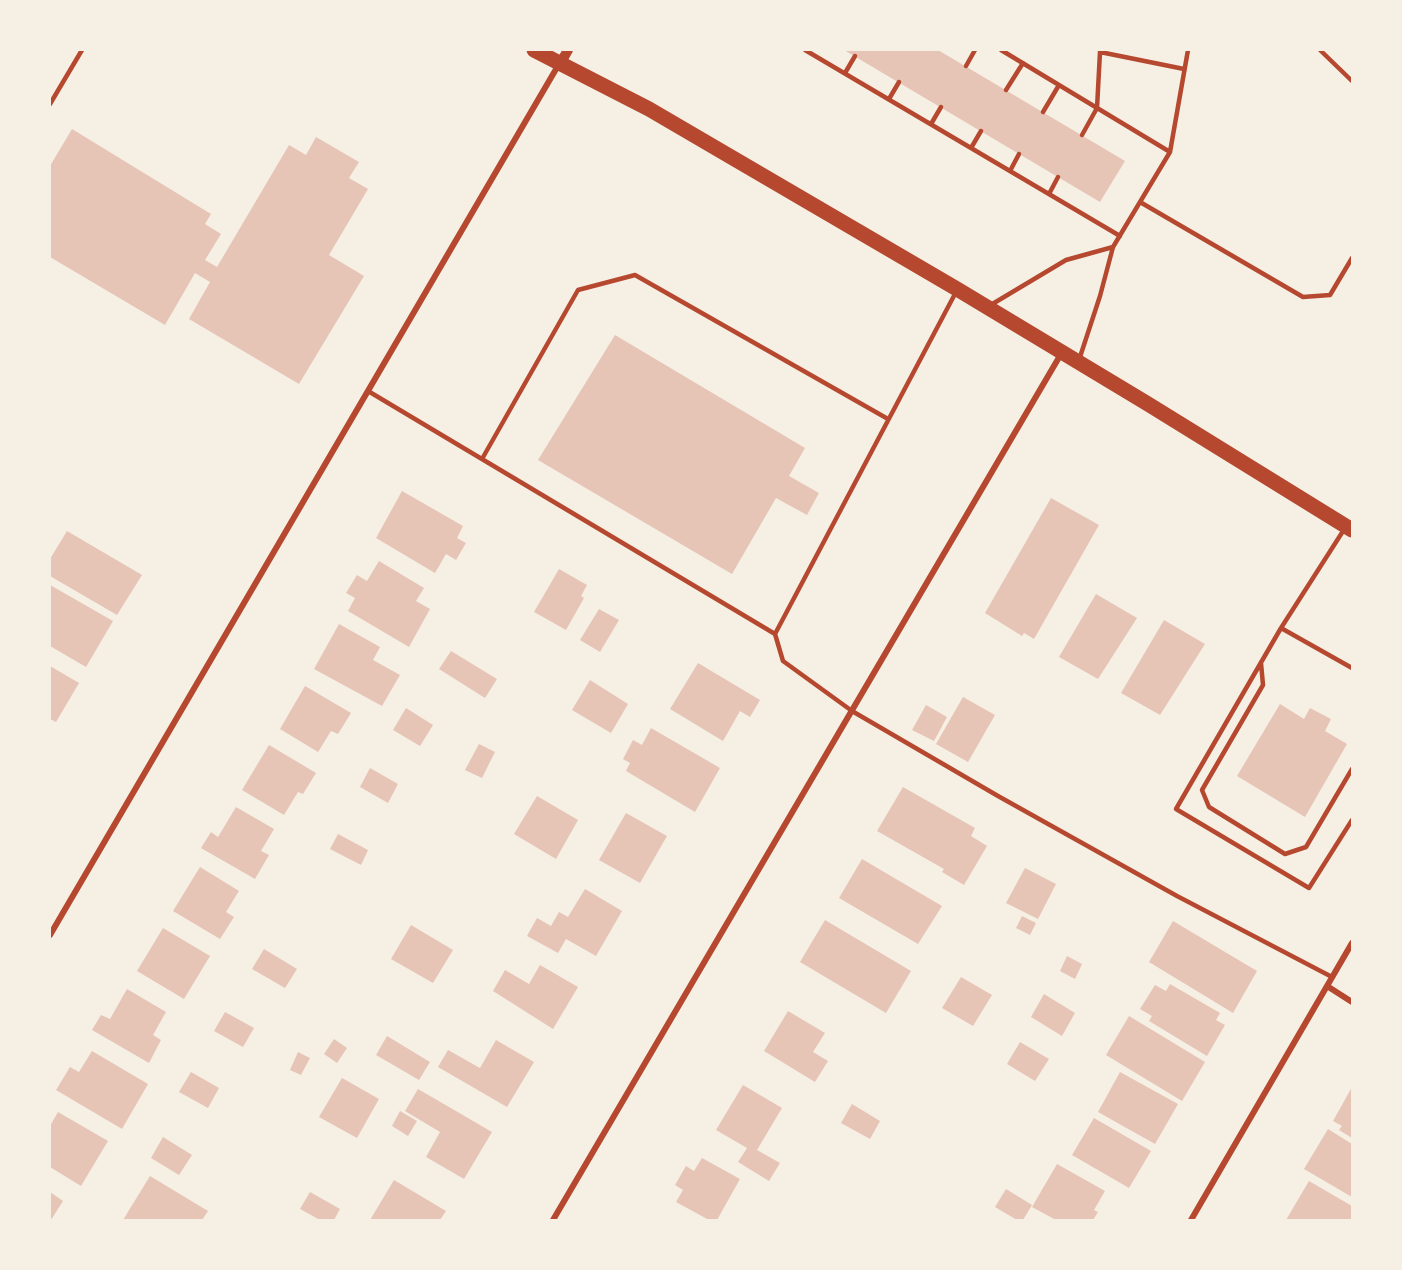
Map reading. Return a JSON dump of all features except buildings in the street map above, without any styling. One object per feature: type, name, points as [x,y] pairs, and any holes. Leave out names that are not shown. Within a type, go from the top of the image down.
[{"type":"main road","points":[[534,50],[649,109],[987,307],[1349,528]]},
{"type":"street","points":[[50,935],[568,50]]},
{"type":"street","points":[[553,1221],[1062,353]]},
{"type":"street","points":[[1191,1221],[1353,942]]},
{"type":"street","points":[[1328,986],[1353,1002]]},
{"type":"lane","points":[[50,104],[82,50]]},
{"type":"lane","points":[[807,50],[1120,236]]},
{"type":"lane","points":[[966,66],[975,50]]},
{"type":"lane","points":[[1001,50],[1170,152]]},
{"type":"lane","points":[[1078,363],[1113,247],[1170,152],[1188,50]]},
{"type":"lane","points":[[1320,50],[1353,81]]},
{"type":"lane","points":[[1082,135],[1097,108],[1100,51],[1184,69]]},
{"type":"lane","points":[[845,73],[855,56]]},
{"type":"lane","points":[[1006,90],[1023,63]]},
{"type":"lane","points":[[889,99],[898,82]]},
{"type":"lane","points":[[1043,112],[1059,85]]},
{"type":"lane","points":[[931,124],[941,107]]},
{"type":"lane","points":[[971,148],[981,131]]},
{"type":"lane","points":[[1010,171],[1019,154]]},
{"type":"lane","points":[[1049,194],[1058,177]]},
{"type":"lane","points":[[1140,202],[1303,297],[1330,295],[1353,258]]},
{"type":"lane","points":[[987,307],[1066,260],[1113,247]]},
{"type":"lane","points":[[482,459],[578,290],[635,275],[888,419]]},
{"type":"lane","points":[[775,634],[957,290]]},
{"type":"lane","points":[[368,391],[775,634],[783,661],[852,711],[1167,890],[1332,977]]},
{"type":"lane","points":[[1349,528],[1281,627],[1176,809],[1309,888],[1353,820]]},
{"type":"lane","points":[[1281,627],[1353,668]]},
{"type":"lane","points":[[1261,663],[1263,685],[1202,790],[1209,807],[1285,854],[1306,847],[1353,769]]}]
